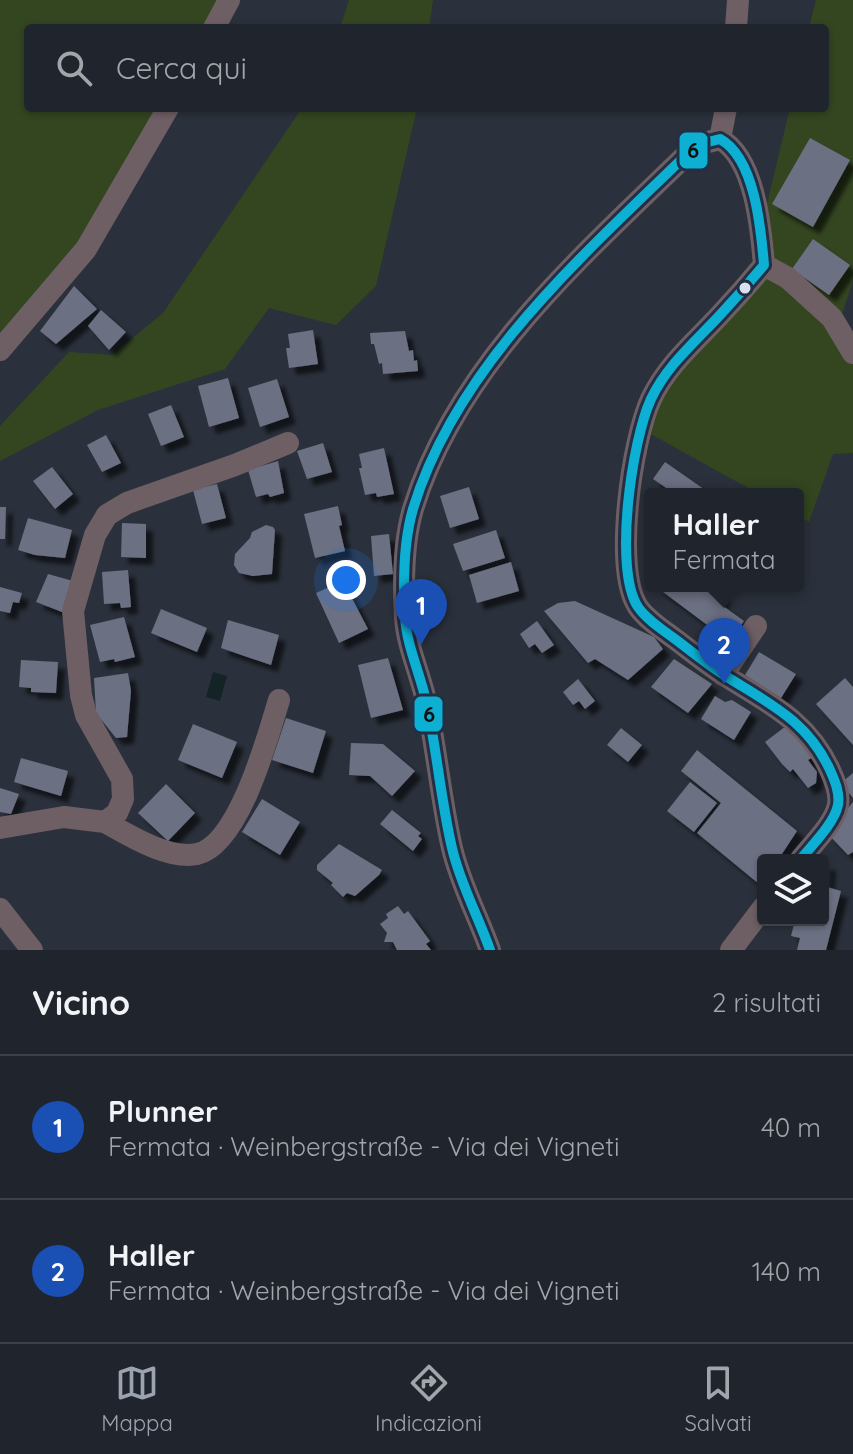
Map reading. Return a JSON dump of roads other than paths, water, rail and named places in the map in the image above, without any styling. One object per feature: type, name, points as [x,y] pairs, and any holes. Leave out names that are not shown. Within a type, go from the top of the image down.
[{"type":"street","points":[[216,24],[229,0]]},
{"type":"street","points":[[736,24],[738,0]]},
{"type":"street","points":[[0,350],[86,249],[166,112]]},
{"type":"street","points":[[720,139],[725,112]]},
{"type":"street","points":[[490,950],[452,850],[427,702],[409,645],[405,619],[406,547],[412,512],[423,480],[458,410],[506,342],[556,282],[683,158],[704,143],[720,139],[732,146],[741,158],[761,221],[764,265],[672,364],[650,400],[636,444],[627,508],[630,588],[638,607],[653,622],[723,675],[794,719],[812,738],[833,777],[838,803],[835,813],[804,854]]},
{"type":"street","points":[[764,265],[788,278],[832,318],[853,353]]},
{"type":"street","points":[[105,822],[117,813],[123,799],[122,779],[86,715],[81,695],[73,611],[95,535],[107,515],[127,503],[288,443]]},
{"type":"street","points":[[723,675],[756,626]]},
{"type":"street","points":[[0,828],[64,817],[105,822],[147,845],[182,854],[199,854],[215,844],[236,816],[256,772],[279,700]]},
{"type":"street","points":[[0,909],[32,950]]},
{"type":"street","points":[[731,950],[757,916]]},
{"type":"place","name":"Plunner","points":[[421,645]]},
{"type":"place","name":"Haller","points":[[724,684]]}]
